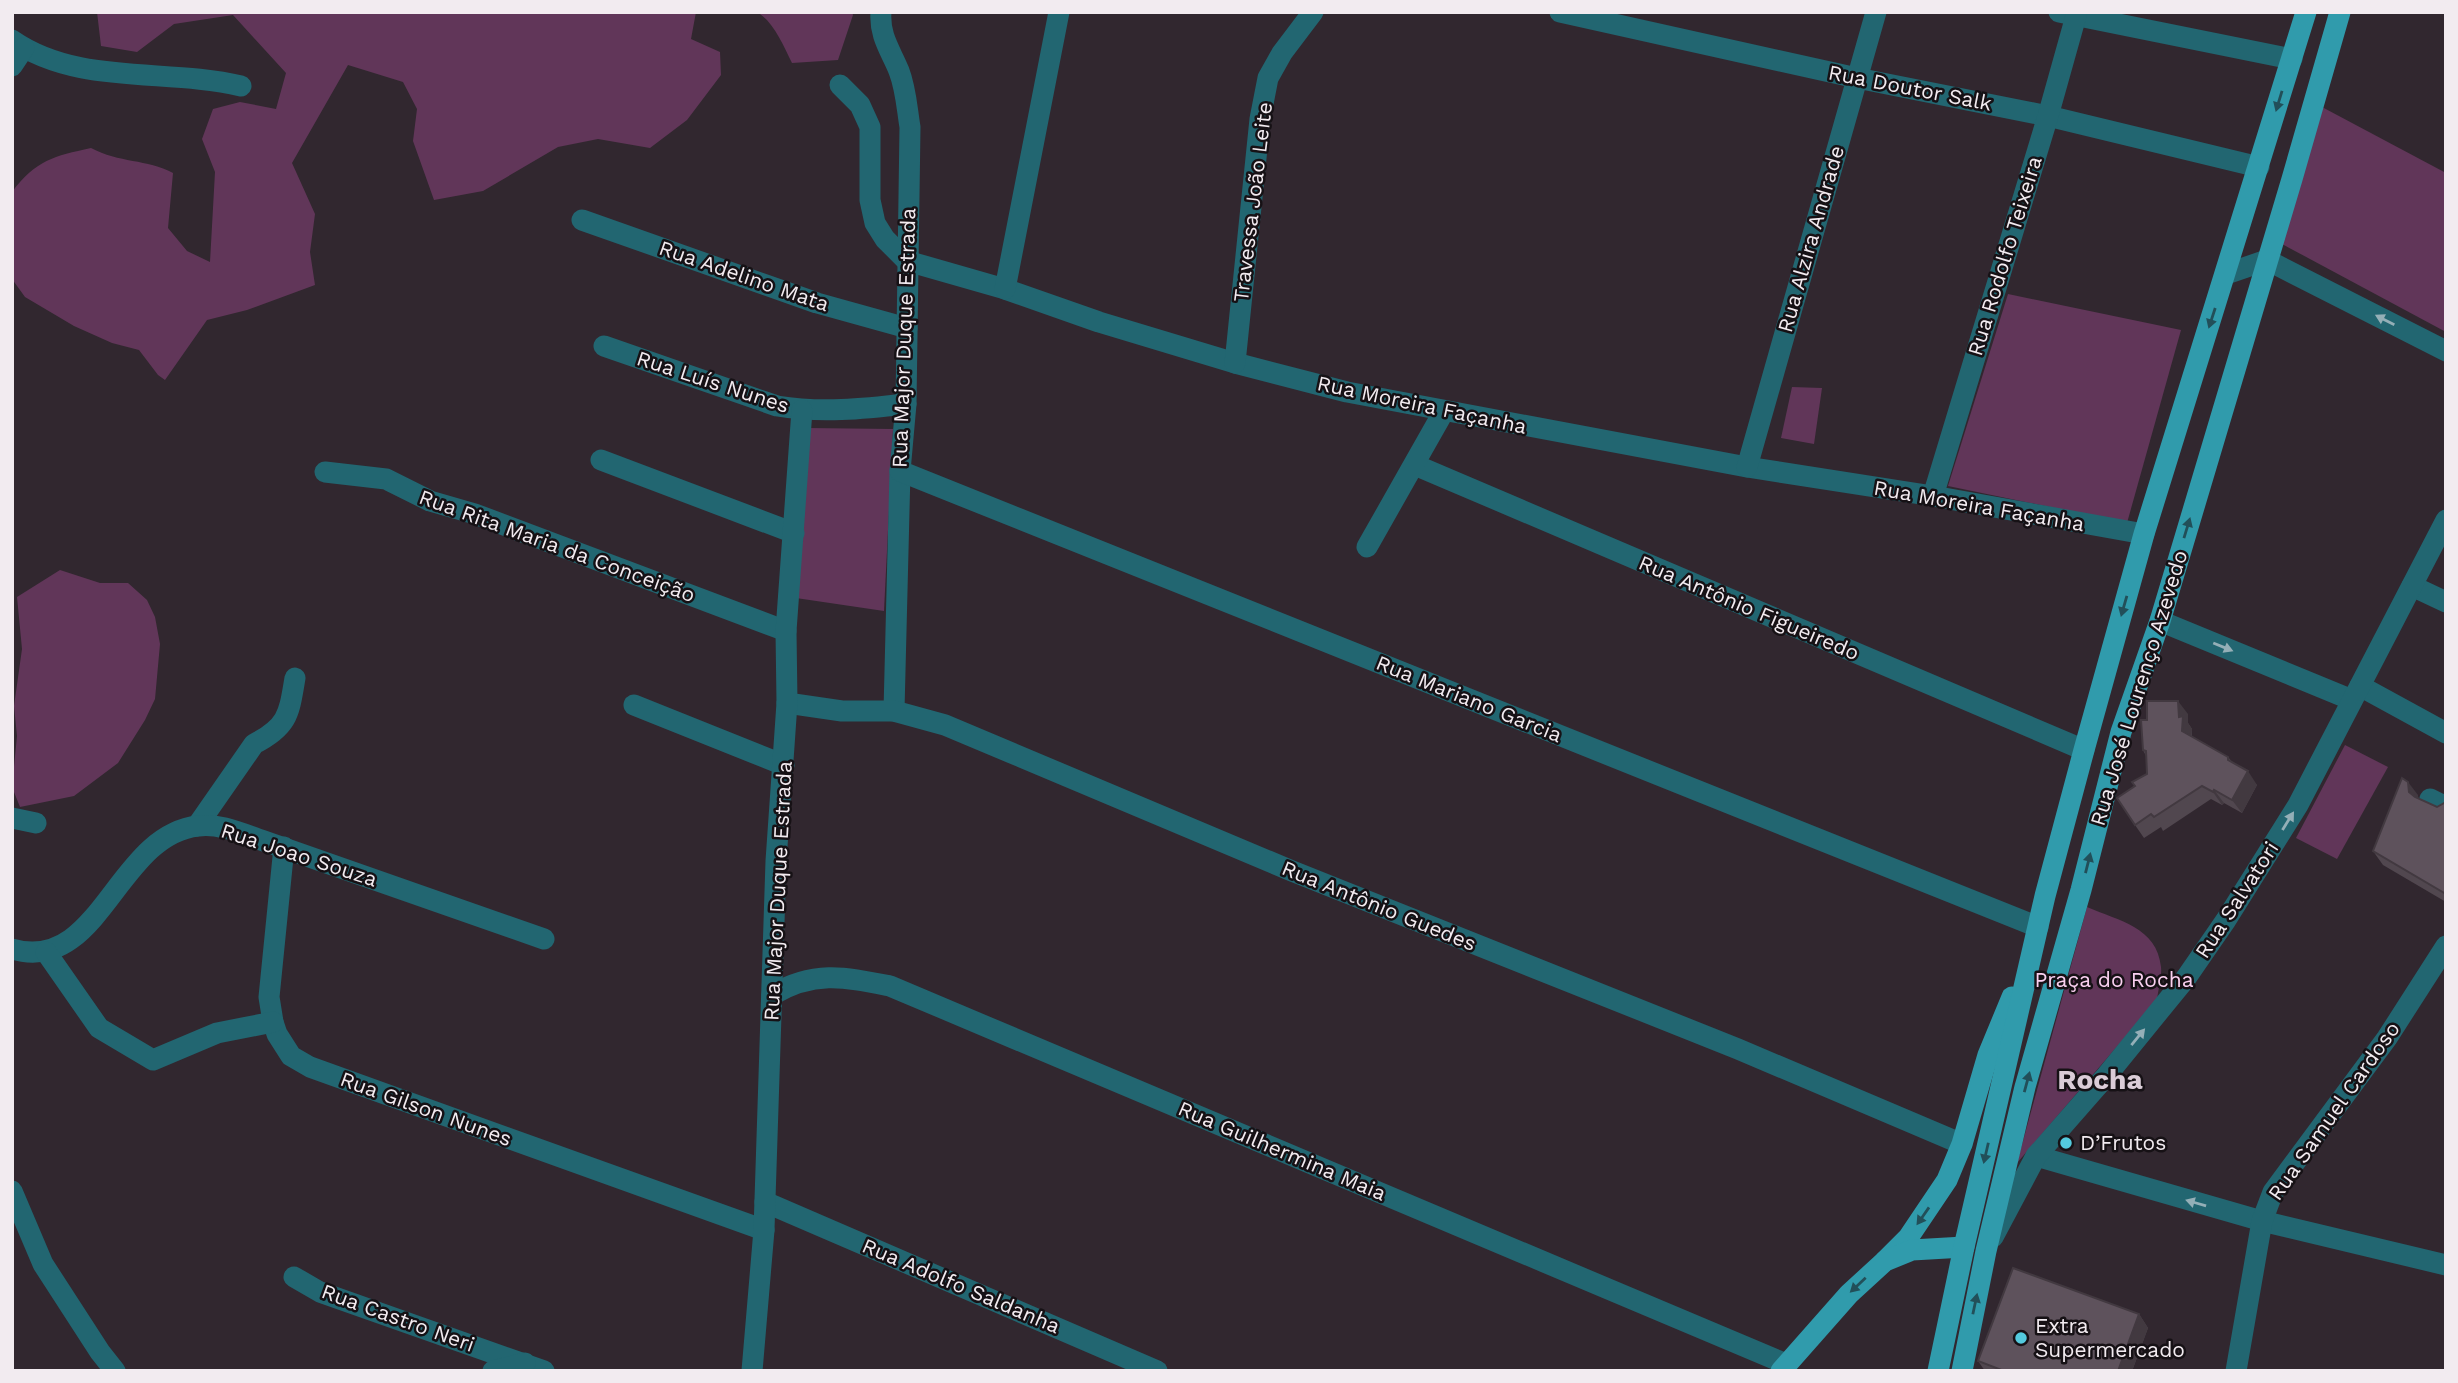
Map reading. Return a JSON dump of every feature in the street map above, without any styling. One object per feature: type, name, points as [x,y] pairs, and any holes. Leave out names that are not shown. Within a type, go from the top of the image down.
[{"type":"main road","name":"Rua José Lourenço Azevedo","points":[[1938,1371],[2038,927],[2084,750],[2144,534],[2306,12]]},
{"type":"main road","name":"Rua José Lourenço Azevedo","points":[[1962,1371],[1986,1251],[2025,1087],[2122,732],[2160,621],[2340,12]]},
{"type":"main road","points":[[1784,1367],[1849,1294],[1908,1238],[1947,1180],[1962,1144],[1988,1055],[2033,951]]},
{"type":"main road","points":[[1885,1261],[1912,1250],[1964,1247]]},
{"type":"street","name":"Rua Major Duque Estrada","points":[[881,12],[884,43],[899,71],[910,127],[906,404],[900,471],[894,711]]},
{"type":"street","points":[[1005,289],[1059,12]]},
{"type":"street","name":"Travessa João Leite","points":[[1235,363],[1254,174],[1268,78],[1282,53],[1313,12]]},
{"type":"street","name":"Rua Doutor Salk","points":[[1560,12],[1857,78],[2048,116],[2259,167]]},
{"type":"street","name":"Rua Alzira Andrade","points":[[1747,467],[1876,12]]},
{"type":"street","points":[[2068,14],[2292,59]]},
{"type":"street","name":"Rua Rodolfo Teixeira","points":[[1933,496],[2048,116],[2068,14]]},
{"type":"street","points":[[16,52],[117,73],[169,76],[241,86]]},
{"type":"street","points":[[840,85],[860,105],[870,127],[870,200],[875,223],[885,239],[907,261]]},
{"type":"street","name":"Rua Adelino Mata","points":[[582,220],[817,303],[907,328]]},
{"type":"street","points":[[2226,274],[2267,260],[2446,351]]},
{"type":"street","name":"Rua Moreira Façanha","points":[[907,261],[1005,289],[1099,322],[1235,363],[1347,392],[1747,467],[1933,496],[2144,534]]},
{"type":"street","name":"Rua Luís Nunes","points":[[604,346],[760,401],[802,410],[859,410],[906,404]]},
{"type":"street","name":"Rua Major Duque Estrada","points":[[752,1371],[764,1230],[776,861],[785,765],[786,631],[802,410]]},
{"type":"street","points":[[1367,547],[1444,411]]},
{"type":"street","points":[[601,460],[794,533]]},
{"type":"street","name":"Rua Antônio Figueiredo","points":[[1415,466],[2084,750]]},
{"type":"street","name":"Rua Mariano Garcia","points":[[900,471],[2038,927]]},
{"type":"street","name":"Rua Rita Maria da Conceição","points":[[325,472],[386,479],[429,500],[475,513],[786,631]]},
{"type":"street","name":"Rua Salvatori","points":[[1986,1251],[2036,1156],[2107,1076],[2199,961],[2298,805],[2446,520]]},
{"type":"street","points":[[2412,586],[2446,602]]},
{"type":"street","points":[[2160,621],[2356,693],[2446,733]]},
{"type":"street","points":[[197,825],[254,744],[269,736],[288,717],[295,678]]},
{"type":"street","name":"Rua Antônio Guedes","points":[[787,703],[842,710],[894,711],[945,725],[1292,871],[1738,1049],[1962,1144]]},
{"type":"street","points":[[634,705],[785,765]]},
{"type":"street","points":[[12,818],[36,823]]},
{"type":"street","name":"Rua Joao Souza","points":[[46,952],[76,937],[140,856],[172,834],[197,825],[219,827],[284,847],[544,939]]},
{"type":"street","name":"Rua Gilson Nunes","points":[[284,847],[269,997],[273,1022],[291,1056],[310,1067],[764,1230]]},
{"type":"street","name":"Rua Samuel Cardoso","points":[[2236,1371],[2262,1222],[2273,1192],[2387,1038],[2446,946]]},
{"type":"street","points":[[12,949],[46,952],[99,1028],[153,1060],[217,1033],[273,1022]]},
{"type":"street","name":"Rua Guilhermina Maia","points":[[772,995],[794,982],[839,976],[890,986],[1784,1367]]},
{"type":"street","points":[[2036,1156],[2262,1222],[2446,1265]]},
{"type":"street","points":[[12,1191],[43,1264],[115,1371]]},
{"type":"street","name":"Rua Adolfo Saldanha","points":[[765,1202],[1157,1371]]},
{"type":"street","name":"Rua Castro Neri","points":[[294,1277],[320,1292],[535,1367]]},
{"type":"street","points":[[494,1371],[535,1367]]},
{"type":"green space","points":[[97,12],[696,12],[691,39],[720,52],[721,75],[687,120],[650,148],[598,139],[558,147],[483,191],[434,200],[413,141],[417,109],[403,82],[348,65],[292,163],[315,214],[310,252],[315,285],[247,310],[207,320],[165,380],[139,350],[112,343],[74,326],[25,297],[12,279],[12,192],[38,166],[66,154],[91,148],[101,153],[153,165],[173,173],[168,228],[187,251],[210,262],[215,172],[202,139],[213,109],[240,102],[276,109],[286,73],[233,15],[174,24],[137,52],[101,46]]},
{"type":"green space","points":[[757,12],[852,12],[853,15],[838,60],[792,63],[773,28]]},
{"type":"green space","points":[[2322,107],[2446,173],[2446,332],[2282,244]]},
{"type":"green space","points":[[2008,294],[2181,330],[2127,523],[1948,486]]},
{"type":"green space","points":[[1792,387],[1822,388],[1814,444],[1781,438]]},
{"type":"green space","points":[[807,428],[893,429],[884,611],[796,598]]},
{"type":"green space","points":[[60,570],[100,583],[128,583],[147,600],[155,617],[160,644],[155,699],[118,763],[74,796],[20,807],[12,787],[17,736],[14,706],[22,649],[17,597]]},
{"type":"green space","points":[[2345,745],[2388,767],[2337,859],[2296,838]]},
{"type":"green space","name":"Praça do Rocha","points":[[2087,907],[2134,927],[2152,943],[2161,967],[2157,1000],[2017,1163]]},
{"type":"building","points":[[2147,701],[2178,701],[2179,717],[2183,716],[2182,731],[2248,771],[2232,800],[2202,786],[2154,817],[2151,814],[2135,825],[2117,798],[2135,786],[2132,782],[2147,774],[2141,720],[2147,720]]},
{"type":"building","points":[[2402,778],[2408,782],[2409,792],[2415,797],[2437,807],[2446,802],[2446,894],[2373,851]]},
{"type":"building","points":[[2013,1268],[2139,1314],[2118,1371],[2004,1371],[1978,1361]]},
{"type":"place","name":"D’Frutos","points":[[2066,1143]]},
{"type":"place","name":"Extra Supermercado","points":[[2021,1338]]},
{"type":"district","name":"Rocha","points":[[2100,1079]]}]
